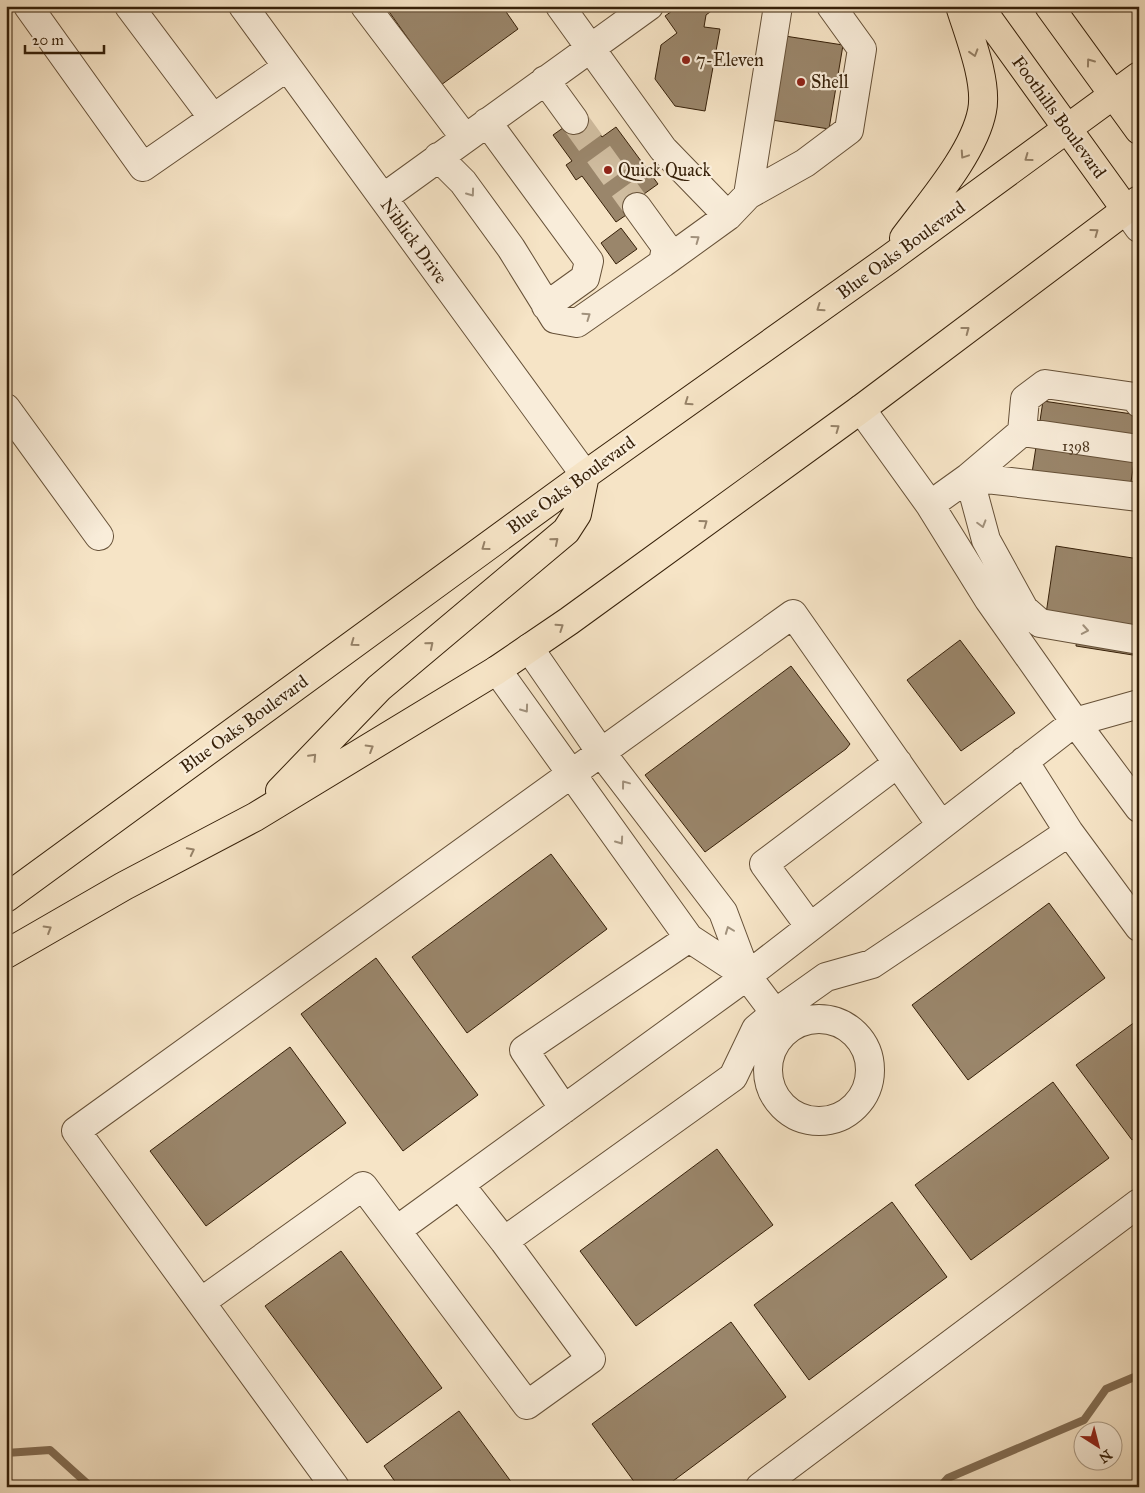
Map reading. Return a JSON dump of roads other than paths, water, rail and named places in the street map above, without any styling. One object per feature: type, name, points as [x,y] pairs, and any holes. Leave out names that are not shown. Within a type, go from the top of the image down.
[{"type":"main road","points":[[889,259],[968,150],[982,111],[980,74],[960,6]]},
{"type":"main road","name":"Foothills Boulevard","points":[[979,6],[1068,129],[1134,212]]},
{"type":"main road","points":[[1049,6],[1139,130]]},
{"type":"main road","name":"Blue Oaks Boulevard","points":[[6,898],[585,475],[889,259],[1139,76]]},
{"type":"main road","points":[[6,954],[124,886],[255,817],[497,670],[1134,212]]},
{"type":"main road","points":[[255,817],[379,688],[566,531],[577,514],[585,475]]},
{"type":"street","points":[[28,6],[143,166],[288,67]]},
{"type":"street","points":[[128,6],[213,118]]},
{"type":"street","name":"Niblick Drive","points":[[243,6],[585,475]]},
{"type":"street","points":[[365,6],[465,138]]},
{"type":"street","points":[[560,6],[663,149],[728,216]]},
{"type":"street","points":[[383,198],[589,47],[649,6]]},
{"type":"street","points":[[748,195],[778,6]]},
{"type":"street","points":[[438,157],[463,182],[511,248],[555,318],[577,323],[728,216],[748,195],[805,163],[849,130],[862,49],[831,6]]},
{"type":"street","points":[[545,80],[574,120]]},
{"type":"street","points":[[487,122],[589,261],[586,278],[546,306]]},
{"type":"street","points":[[637,207],[666,247],[663,263]]},
{"type":"street","points":[[930,505],[968,477],[1022,432],[1025,399],[1045,384],[1135,397],[1139,403]]},
{"type":"street","points":[[6,408],[99,536]]},
{"type":"street","points":[[861,409],[930,505],[989,600],[1075,722],[1139,808]]},
{"type":"street","points":[[1022,432],[1139,449]]},
{"type":"street","points":[[968,477],[1139,497]]},
{"type":"street","points":[[968,477],[986,540],[1024,609],[1040,623],[1139,640]]},
{"type":"street","points":[[335,1487],[76,1131],[792,614],[941,826]]},
{"type":"street","points":[[529,648],[600,751],[723,912],[747,976],[781,1021]]},
{"type":"street","points":[[497,670],[688,938],[747,976]]},
{"type":"street","points":[[397,1230],[747,976],[1075,722],[1139,704]]},
{"type":"street","points":[[1024,762],[1069,832],[1139,927]]},
{"type":"street","points":[[810,927],[764,864],[898,764]]},
{"type":"street","points":[[504,1241],[733,1077],[756,1029],[781,1021],[826,977],[872,964],[1069,832]]},
{"type":"street","points":[[564,1109],[524,1050],[688,938]]},
{"type":"street","points":[[201,1302],[363,1186],[527,1405],[591,1359],[460,1185]]},
{"type":"street","points":[[760,1487],[1139,1203]]},
{"type":"waterway","points":[[940,1487],[948,1478],[1084,1420],[1106,1389],[1139,1375]]},
{"type":"waterway","points":[[6,1453],[50,1450],[91,1487]]},
{"type":"tunnel","points":[[574,120],[637,207]]},
{"type":"place","name":"7-Eleven","points":[[686,60]]},
{"type":"place","name":"Shell","points":[[801,82]]},
{"type":"place","name":"Quick Quack","points":[[608,170]]}]
